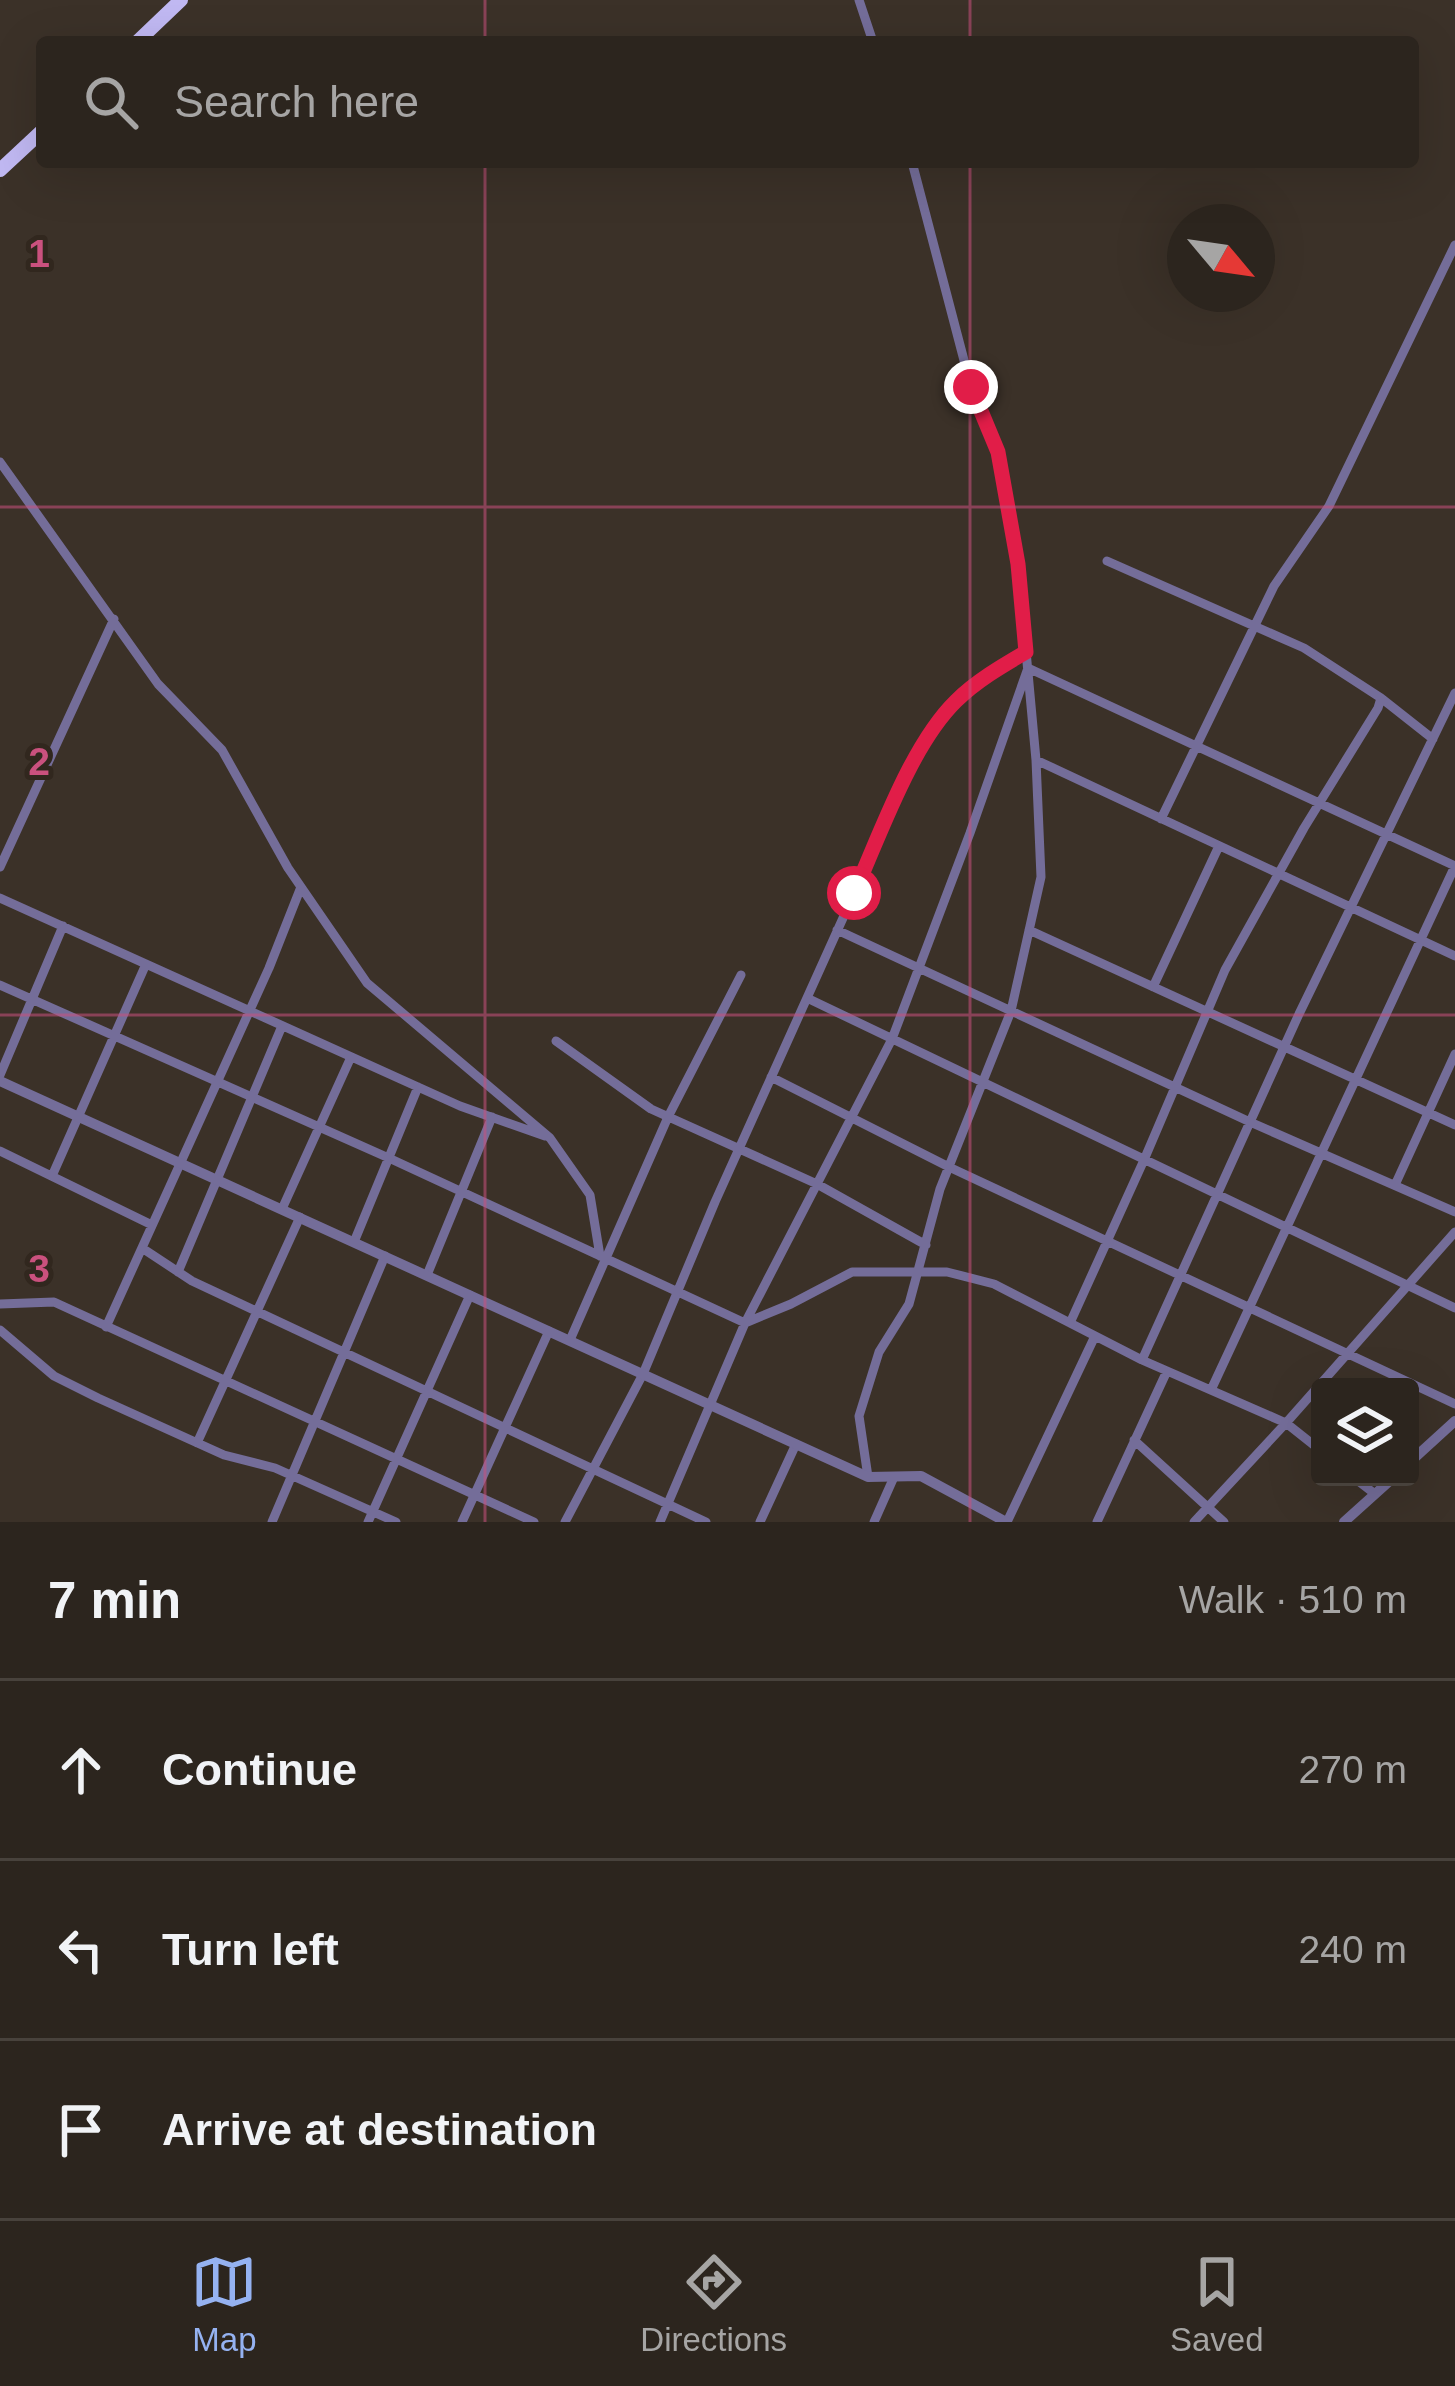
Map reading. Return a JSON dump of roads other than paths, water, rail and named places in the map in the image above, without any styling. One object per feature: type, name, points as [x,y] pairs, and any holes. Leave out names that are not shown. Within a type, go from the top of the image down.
[{"type":"highway","points":[[142,36],[181,0]]},
{"type":"highway","points":[[0,170],[36,137]]},
{"type":"street","points":[[859,0],[871,36]]},
{"type":"street","points":[[868,1477],[859,1416],[880,1352],[909,1304],[940,1189],[1011,1011],[1041,877],[1018,564],[998,452],[971,387],[914,168]]},
{"type":"street","points":[[1162,819],[1274,586],[1329,506],[1455,245]]},
{"type":"street","points":[[0,462],[158,684],[222,750],[302,887],[367,982],[550,1138],[590,1195],[603,1258]]},
{"type":"street","points":[[1106,561],[1304,648],[1433,739]]},
{"type":"street","points":[[0,867],[114,619]]},
{"type":"street","points":[[565,1522],[643,1374],[921,746],[956,701],[1026,652]]},
{"type":"street","points":[[1028,668],[1455,866],[1211,1390]]},
{"type":"street","points":[[660,1522],[745,1323],[892,1039],[1028,668]]},
{"type":"street","points":[[1142,1360],[1455,693]]},
{"type":"street","points":[[1070,1323],[1226,970],[1381,698]]},
{"type":"street","points":[[1036,760],[1455,956]]},
{"type":"street","points":[[1153,987],[1219,846]]},
{"type":"street","points":[[106,1327],[302,887]]},
{"type":"street","points":[[0,898],[418,1087],[550,1138]]},
{"type":"street","points":[[63,926],[0,1078],[868,1477],[921,1476],[1007,1522],[1095,1336]]},
{"type":"street","points":[[836,930],[1455,1212]]},
{"type":"street","points":[[1029,930],[1455,1125]]},
{"type":"street","points":[[52,1176],[146,964]]},
{"type":"street","points":[[570,1340],[668,1117],[741,975]]},
{"type":"street","points":[[0,985],[745,1323],[852,1272],[947,1272],[994,1284],[1142,1360],[1286,1423],[1311,1443]]},
{"type":"street","points":[[807,998],[1455,1308]]},
{"type":"street","points":[[178,1272],[282,1026]]},
{"type":"street","points":[[556,1041],[651,1109],[818,1184],[926,1245]]},
{"type":"street","points":[[1395,1185],[1455,1054]]},
{"type":"street","points":[[283,1209],[351,1057]]},
{"type":"street","points":[[771,1078],[949,1167],[1455,1404]]},
{"type":"street","points":[[354,1242],[418,1087]]},
{"type":"street","points":[[427,1275],[492,1118]]},
{"type":"street","points":[[0,1151],[152,1225]]},
{"type":"street","points":[[197,1443],[300,1217]]},
{"type":"street","points":[[1194,1522],[1455,1232]]},
{"type":"street","points":[[142,1248],[178,1272],[257,1311],[706,1522]]},
{"type":"street","points":[[272,1522],[385,1256]]},
{"type":"street","points":[[371,1517],[470,1295]]},
{"type":"street","points":[[0,1304],[54,1301],[534,1522]]},
{"type":"street","points":[[0,1330],[54,1376],[224,1455],[292,1475],[371,1517],[396,1522]]},
{"type":"street","points":[[463,1522],[549,1331]]},
{"type":"street","points":[[1097,1522],[1167,1371]]},
{"type":"street","points":[[1419,1455],[1452,1428]]},
{"type":"street","points":[[1134,1440],[1224,1522]]},
{"type":"street","points":[[760,1522],[796,1444]]},
{"type":"street","points":[[874,1522],[894,1477]]},
{"type":"street","points":[[1365,1486],[1375,1494]]},
{"type":"street","points":[[1345,1522],[1384,1486]]}]
